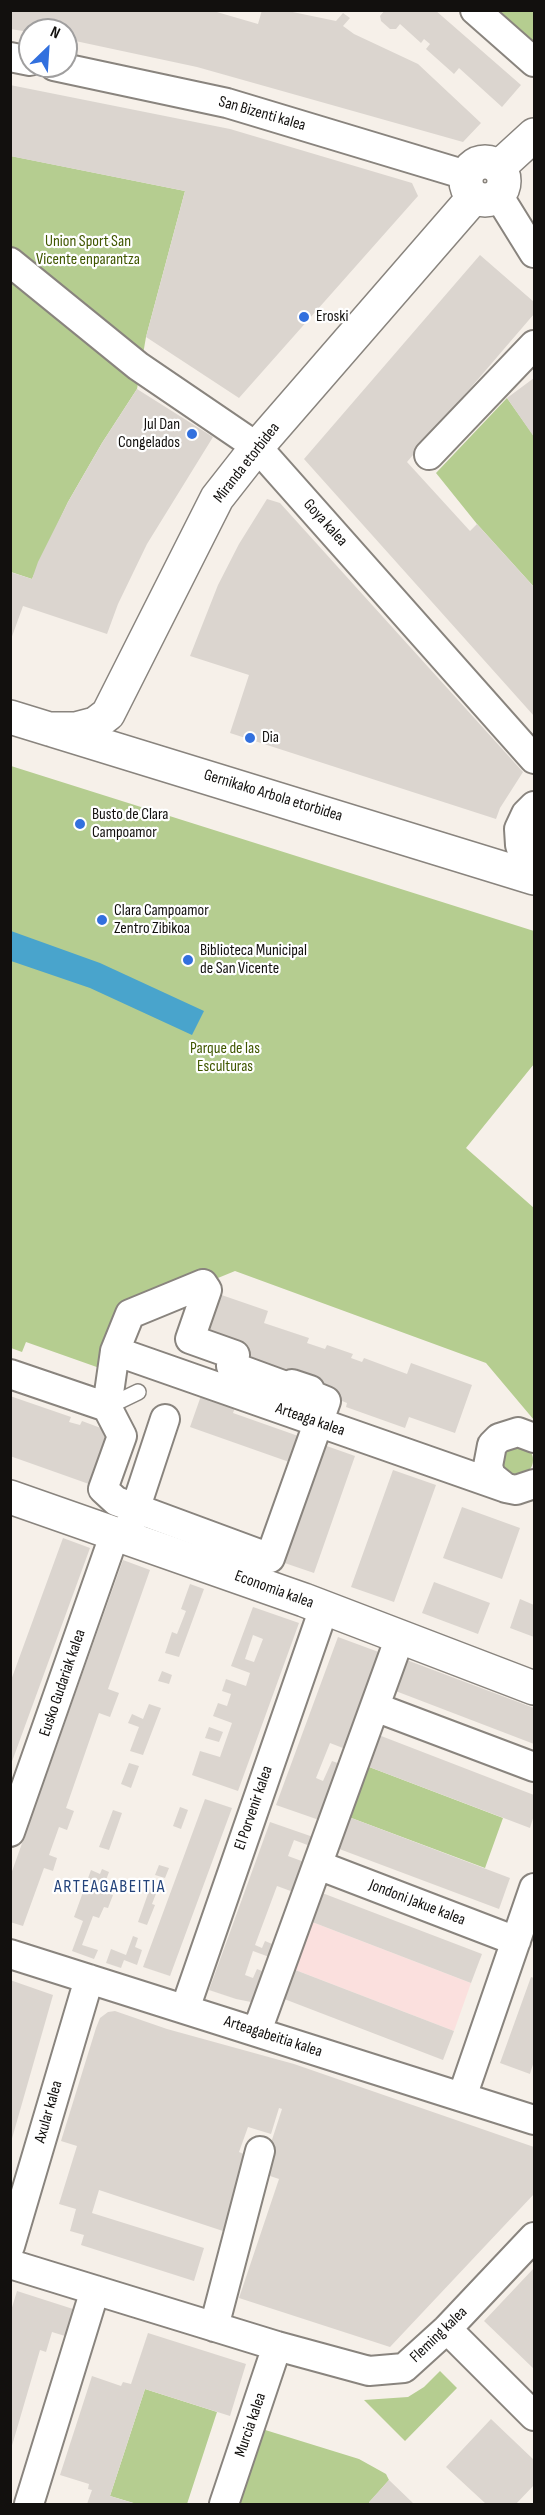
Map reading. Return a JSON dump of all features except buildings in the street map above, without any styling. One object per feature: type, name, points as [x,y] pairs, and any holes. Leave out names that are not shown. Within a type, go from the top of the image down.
[{"type":"street","points":[[475,10],[534,62]]},
{"type":"street","name":"San Bizenti kalea","points":[[78,71],[227,103],[484,184]]},
{"type":"street","name":"Miranda etorbidea","points":[[50,729],[76,729],[95,724],[108,714],[217,498],[257,447],[484,184],[534,135]]},
{"type":"street","points":[[484,184],[534,253]]},
{"type":"street","name":"Goya kalea","points":[[10,262],[138,366],[257,447],[534,759]]},
{"type":"street","points":[[429,455],[534,345]]},
{"type":"street","name":"Gernikako Arbola etorbidea","points":[[10,717],[532,877]]},
{"type":"street","points":[[532,877],[520,845],[519,829],[526,814],[534,806]]},
{"type":"street","points":[[203,1284],[207,1290],[190,1339],[235,1355],[231,1366],[291,1388],[292,1384],[310,1390],[309,1394],[326,1401],[270,1558],[125,1526],[116,1501],[103,1489],[122,1436],[107,1407],[115,1351],[130,1314],[203,1284]]},
{"type":"street","name":"Arteaga kalea","points":[[115,1351],[318,1423],[525,1489]]},
{"type":"street","points":[[10,1374],[107,1407]]},
{"type":"street","name":"Eusko Gudariak kalea","points":[[10,1832],[165,1419]]},
{"type":"street","points":[[525,1489],[491,1476],[488,1466],[492,1445],[499,1438],[508,1433],[518,1432],[534,1438]]},
{"type":"street","name":"Economia kalea","points":[[10,1497],[125,1526],[324,1608],[534,1688]]},
{"type":"street","name":"El Porvenir kalea","points":[[184,2008],[324,1608]]},
{"type":"street","points":[[257,2031],[400,1637]]},
{"type":"street","points":[[375,1707],[534,1767]]},
{"type":"street","name":"Jondoni Jakue kalea","points":[[318,1865],[516,1941]]},
{"type":"street","points":[[462,2097],[534,1888]]},
{"type":"street","name":"Arteagabeitia kalea","points":[[10,1954],[534,2120]]},
{"type":"street","name":"Axular kalea","points":[[10,2246],[89,1979]]},
{"type":"street","points":[[214,2326],[260,2151]]},
{"type":"street","name":"Fleming kalea","points":[[10,2264],[278,2346],[369,2371],[404,2368],[447,2329],[534,2236]]},
{"type":"street","points":[[29,2505],[95,2290]]},
{"type":"street","points":[[447,2329],[534,2416]]},
{"type":"street","name":"Murcia kalea","points":[[224,2505],[278,2346]]},
{"type":"lane","points":[[107,1407],[138,1392]]},
{"type":"shaded area","points":[[307,1920],[471,1983],[454,2031],[290,1968]]},
{"type":"green space","points":[[475,11],[534,11],[534,62]]},
{"type":"green space","name":"Union Sport San Vicente enparantza","points":[[11,156],[185,191],[146,337],[137,389],[68,502],[32,579],[11,572]]},
{"type":"green space","points":[[507,398],[534,436],[534,587],[477,524],[436,473]]},
{"type":"green space","name":"Parque de las Esculturas","points":[[11,766],[534,931],[534,1064],[466,1148],[534,1208],[534,1420],[486,1363],[235,1271],[130,1314],[108,1371],[26,1342],[22,1352],[11,1348]]},
{"type":"green space","points":[[517,1444],[528,1449],[533,1460],[528,1471],[517,1476],[506,1471],[501,1460],[506,1449]]},
{"type":"green space","points":[[364,1765],[503,1818],[485,1868],[346,1816]]},
{"type":"green space","points":[[440,2371],[457,2388],[405,2441],[364,2400],[408,2397],[424,2387]]},
{"type":"green space","points":[[145,2389],[217,2412],[187,2504],[137,2504],[110,2496]]},
{"type":"green space","points":[[262,2429],[359,2459],[386,2474],[389,2480],[368,2504],[237,2504]]},
{"type":"water","points":[[11,931],[100,963],[204,1011],[192,1035],[90,988],[11,961]]},
{"type":"place","name":"Eroski","points":[[304,317]]},
{"type":"place","name":"Jul Dan Congelados","points":[[192,434]]},
{"type":"place","name":"Dia","points":[[250,738]]},
{"type":"place","name":"Busto de Clara Campoamor","points":[[80,824]]},
{"type":"place","name":"Clara Campoamor Zentro Zibikoa","points":[[102,920]]},
{"type":"place","name":"Biblioteca Municipal de San Vicente","points":[[188,960]]},
{"type":"district","name":"ARTEAGABEITIA","points":[[110,1887]]}]
